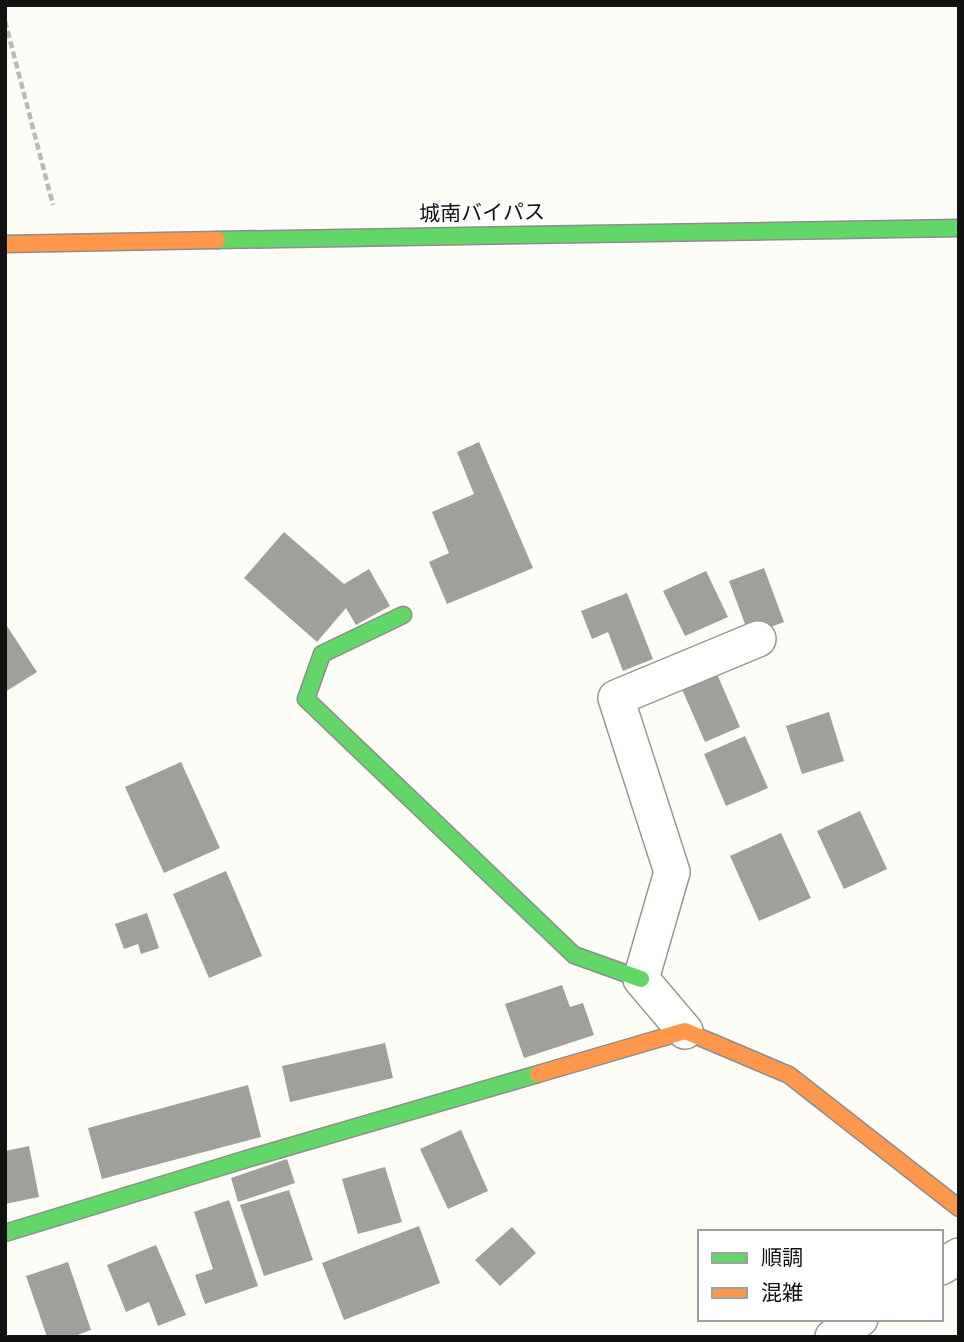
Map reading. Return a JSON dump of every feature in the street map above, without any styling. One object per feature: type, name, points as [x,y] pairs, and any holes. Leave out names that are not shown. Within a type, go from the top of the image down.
[{"type":"main road","name":"城南バイパス","points":[[5,244],[959,228]]},
{"type":"main road","points":[[403,615],[322,654],[306,699],[574,955],[641,979]]},
{"type":"main road","points":[[5,1233],[250,1158],[685,1031],[789,1076],[959,1208]]},
{"type":"street","points":[[685,1031],[641,979],[673,872],[616,698],[758,639]]},
{"type":"street","points":[[943,1266],[959,1256]]},
{"type":"street","points":[[833,1337],[857,1321]]},
{"type":"path","points":[[5,21],[63,243]]},
{"type":"building","points":[[479,442],[533,568],[447,604],[429,562],[449,553],[432,512],[474,494],[457,452]]},
{"type":"building","points":[[284,532],[344,584],[369,569],[390,606],[356,625],[346,608],[317,642],[244,578]]},
{"type":"building","points":[[764,568],[784,622],[749,635],[729,581]]},
{"type":"building","points":[[706,571],[728,617],[685,636],[663,591]]},
{"type":"building","points":[[627,593],[653,659],[623,671],[608,632],[592,639],[581,611]]},
{"type":"building","points":[[5,623],[37,672],[5,692]]},
{"type":"building","points":[[713,665],[740,727],[705,742],[678,680]]},
{"type":"building","points":[[829,712],[844,761],[802,774],[786,726]]},
{"type":"building","points":[[745,736],[768,788],[726,806],[704,754]]},
{"type":"building","points":[[181,762],[220,848],[164,873],[125,787]]},
{"type":"building","points":[[860,811],[887,869],[844,889],[817,831]]},
{"type":"building","points":[[781,833],[811,898],[759,921],[730,856]]},
{"type":"building","points":[[226,871],[262,956],[209,978],[173,894]]},
{"type":"building","points":[[147,913],[159,948],[141,954],[138,944],[124,949],[115,924]]},
{"type":"building","points":[[562,985],[570,1007],[583,1003],[594,1035],[524,1058],[505,1004]]},
{"type":"building","points":[[385,1043],[393,1078],[290,1102],[282,1066]]},
{"type":"building","points":[[248,1085],[261,1137],[102,1179],[88,1128]]},
{"type":"building","points":[[461,1130],[488,1191],[448,1209],[420,1149]]},
{"type":"building","points":[[29,1146],[39,1197],[5,1204],[5,1151]]},
{"type":"building","points":[[287,1159],[295,1183],[238,1202],[231,1178]]},
{"type":"building","points":[[385,1167],[402,1222],[358,1234],[342,1179]]},
{"type":"building","points":[[289,1190],[313,1260],[264,1276],[240,1205]]},
{"type":"building","points":[[229,1200],[258,1286],[205,1304],[195,1275],[213,1269],[194,1212]]},
{"type":"building","points":[[419,1226],[440,1283],[344,1320],[322,1263]]},
{"type":"building","points":[[512,1227],[536,1253],[500,1286],[475,1260]]},
{"type":"building","points":[[156,1245],[186,1315],[158,1326],[149,1302],[126,1312],[107,1265]]},
{"type":"building","points":[[68,1262],[91,1330],[72,1337],[47,1337],[26,1276]]},
{"type":"traffic: fast","points":[[217,240],[959,228]]},
{"type":"traffic: fast","points":[[403,615],[322,654],[306,699],[574,955],[641,979]]},
{"type":"traffic: fast","points":[[5,1233],[538,1074]]},
{"type":"traffic: slow","points":[[5,244],[217,240]]},
{"type":"traffic: slow","points":[[538,1074],[685,1031],[789,1075],[959,1208]]}]
